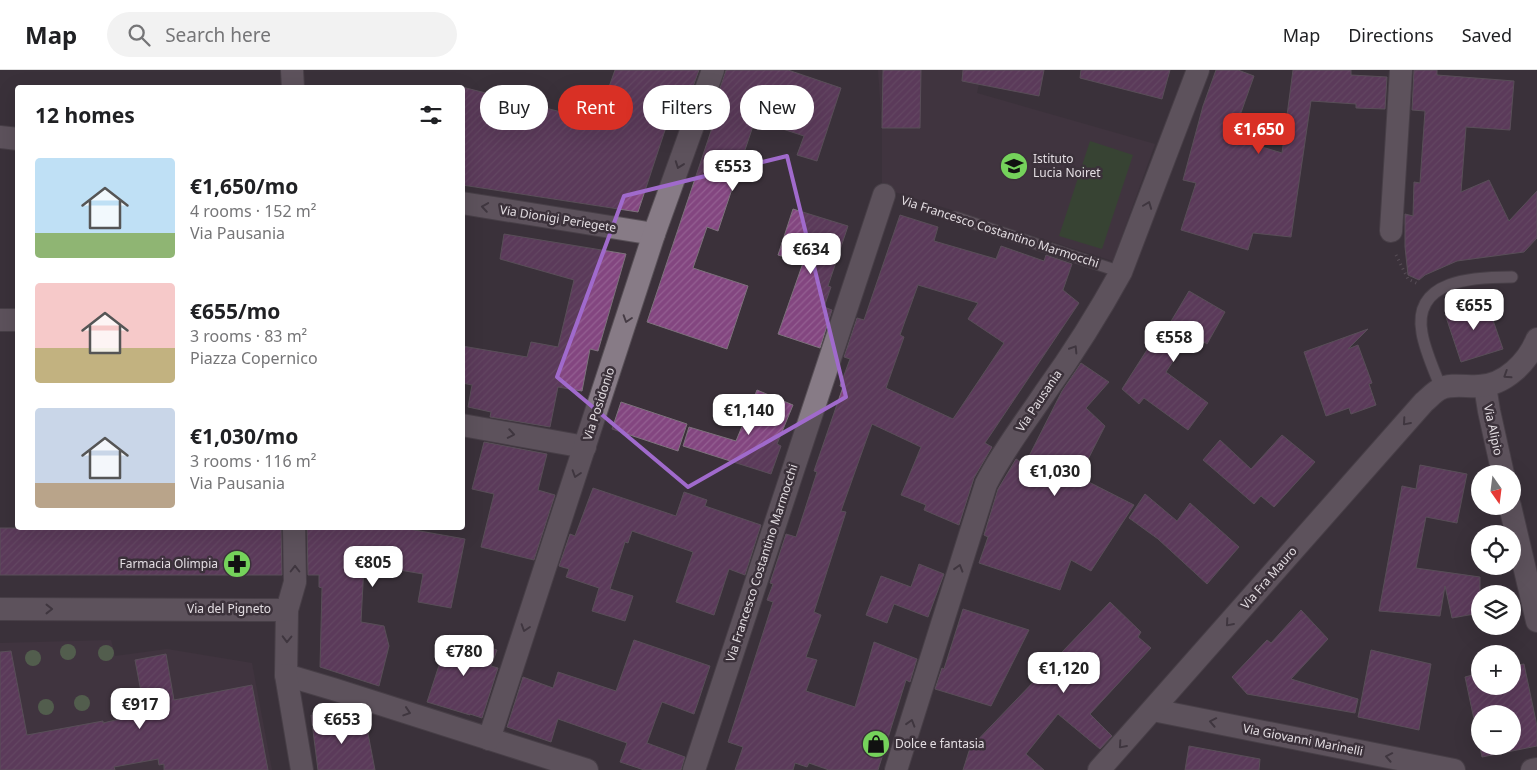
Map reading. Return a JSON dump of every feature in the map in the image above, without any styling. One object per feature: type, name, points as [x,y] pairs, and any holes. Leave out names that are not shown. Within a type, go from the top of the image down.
[{"type":"street","points":[[292,70],[293,85]]},
{"type":"street","name":"Via Posidonio","points":[[489,739],[654,234],[713,70]]},
{"type":"street","name":"Via Pausania","points":[[896,770],[986,484],[998,461],[1054,380],[1121,272],[1198,70]]},
{"type":"street","points":[[1391,231],[1401,70]]},
{"type":"street","points":[[0,137],[15,139]]},
{"type":"street","name":"Via Francesco Costantino Marmocchi","points":[[694,770],[884,195]]},
{"type":"street","name":"Via Dionigi Periegete","points":[[465,203],[654,234]]},
{"type":"street","points":[[0,320],[15,320]]},
{"type":"street","points":[[1440,388],[1485,386],[1500,380],[1522,364],[1537,339]]},
{"type":"street","name":"Via Alipio","points":[[1485,386],[1501,465]]},
{"type":"street","name":"Via Fra Mauro","points":[[1099,770],[1424,402],[1440,388]]},
{"type":"street","points":[[465,426],[585,447]]},
{"type":"street","points":[[1513,515],[1530,565],[1537,622]]},
{"type":"street","points":[[287,610],[295,582],[294,530]]},
{"type":"street","name":"Via del Pigneto","points":[[0,610],[287,610],[286,675],[302,770]]},
{"type":"street","points":[[286,675],[587,770]]},
{"type":"street","name":"Via Giovanni Marinelli","points":[[1152,710],[1454,770]]},
{"type":"street","points":[[1532,770],[1537,769]]},
{"type":"lane","name":"Via Francesco Costantino Marmocchi","points":[[955,217],[1121,272]]},
{"type":"lane","points":[[1440,388],[1421,329],[1424,306],[1434,293],[1446,286],[1466,280],[1512,276]]},
{"type":"path","name":"Via Francesco Costantino Marmocchi","points":[[884,195],[955,217]]},
{"type":"path","points":[[1391,231],[1393,249],[1408,279],[1434,293]]},
{"type":"highlighted area","points":[[787,156],[846,397],[688,487],[557,377],[624,196]]},
{"type":"shaded area","name":"Istituto Lucia Noiret","points":[[878,70],[982,70],[977,93],[1155,144],[1113,261],[882,188],[882,128]]},
{"type":"shaded area","points":[[111,640],[115,656],[167,649],[252,663],[272,770],[0,770],[0,643]]},
{"type":"green space","points":[[1090,141],[1133,155],[1102,249],[1059,236]]},
{"type":"building","points":[[615,70],[699,70],[694,85],[643,85],[643,130],[665,130],[638,212],[465,185],[465,88],[480,92],[480,130],[548,130],[548,109],[558,111],[558,130],[633,130],[633,85],[610,85]]},
{"type":"building","points":[[726,70],[788,70],[841,88],[817,161],[797,155],[804,136],[786,130],[814,130],[814,85],[740,85],[740,130],[752,130],[718,231],[707,227],[693,268],[748,286],[727,349],[647,322],[711,130],[730,130],[730,85],[721,85]]},
{"type":"building","points":[[883,70],[921,70],[920,128],[882,128]]},
{"type":"building","points":[[963,70],[1044,70],[1039,96],[962,81]]},
{"type":"building","points":[[1081,70],[1170,70],[1162,99],[1080,78]]},
{"type":"building","points":[[1216,70],[1238,70],[1254,76],[1232,138],[1282,153],[1293,70],[1351,70],[1351,75],[1387,77],[1385,109],[1356,108],[1356,104],[1311,101],[1291,237],[1253,233],[1248,250],[1181,230],[1196,183],[1183,180],[1203,106]]},
{"type":"building","points":[[1414,70],[1437,70],[1437,75],[1514,81],[1510,130],[1466,127],[1461,192],[1489,180],[1509,221],[1537,191],[1537,238],[1524,252],[1457,261],[1425,275],[1419,280],[1408,275],[1405,247],[1405,214],[1413,216],[1414,182],[1420,183],[1425,111],[1412,110]]},
{"type":"building","points":[[793,209],[848,226],[828,286],[831,287],[824,307],[832,310],[820,348],[778,334],[803,263],[778,255]]},
{"type":"building","points":[[900,215],[938,227],[934,241],[996,259],[1001,246],[1044,261],[1046,255],[1072,264],[1063,290],[1079,303],[985,443],[992,447],[974,478],[959,525],[924,510],[926,505],[901,495],[921,447],[872,424],[841,511],[846,512],[814,612],[821,615],[806,657],[817,660],[806,691],[855,707],[874,642],[917,659],[910,682],[906,680],[878,770],[829,770],[809,763],[807,767],[795,763],[793,770],[735,770],[743,747],[728,742],[773,602],[767,600],[773,584],[770,583],[786,534],[796,537],[817,472],[814,471],[843,387],[840,386],[850,359],[844,357],[857,318],[864,320]],"holes":[[[918,285],[978,303],[968,319],[1004,343],[953,419],[886,388],[904,337],[900,335]]]},
{"type":"building","points":[[504,234],[626,254],[598,351],[590,349],[582,391],[558,387],[550,427],[490,417],[491,412],[468,407],[472,385],[465,384],[465,347],[527,357],[531,342],[558,347],[574,280],[500,259]]},
{"type":"building","points":[[1189,291],[1225,312],[1207,344],[1191,334],[1166,372],[1208,403],[1188,430],[1144,398],[1139,404],[1122,389],[1152,342],[1157,345]]},
{"type":"building","points":[[1486,300],[1503,349],[1461,362],[1445,314]]},
{"type":"building","points":[[1368,329],[1348,349],[1358,345],[1372,383],[1369,384],[1376,405],[1351,414],[1349,408],[1326,416],[1304,352]]},
{"type":"building","points":[[1081,363],[1109,382],[1086,408],[1105,426],[1079,477],[1134,505],[1091,571],[1071,560],[1060,590],[979,563],[988,537],[984,535],[998,489],[1016,459],[1025,464],[1062,391]]},
{"type":"building","points":[[757,390],[793,405],[777,444],[781,446],[771,474],[683,446],[689,427],[736,441]]},
{"type":"building","points":[[621,402],[687,424],[678,451],[612,429]]},
{"type":"building","points":[[1282,435],[1315,462],[1274,507],[1261,496],[1254,504],[1203,460],[1220,440],[1251,469]]},
{"type":"building","points":[[484,442],[547,454],[538,490],[555,495],[534,560],[481,547],[494,494],[472,489]]},
{"type":"building","points":[[1420,465],[1467,474],[1457,523],[1426,517],[1416,568],[1480,577],[1480,585],[1471,585],[1471,615],[1452,618],[1445,586],[1440,616],[1379,611],[1402,486],[1416,489]]},
{"type":"building","points":[[593,488],[676,516],[684,492],[707,500],[705,506],[761,525],[745,575],[729,569],[714,615],[676,602],[693,552],[632,531],[628,543],[625,542],[610,589],[633,596],[625,621],[592,611],[599,588],[566,577],[569,569],[559,566],[570,534],[575,536]]},
{"type":"building","points":[[1145,494],[1177,521],[1190,503],[1239,547],[1207,584],[1158,539],[1129,518]]},
{"type":"building","points":[[0,528],[15,528],[15,530],[281,530],[282,575],[0,575]]},
{"type":"building","points":[[307,530],[414,530],[465,539],[451,608],[418,602],[423,574],[364,564],[361,622],[384,626],[389,646],[379,686],[320,667],[322,588],[319,587],[319,575],[308,575]]},
{"type":"building","points":[[919,564],[944,574],[928,617],[894,604],[887,623],[866,615],[881,576],[911,587]]},
{"type":"building","points":[[1110,602],[1141,632],[1138,637],[1151,648],[1090,714],[1112,736],[1100,749],[1058,714],[1026,754],[1044,770],[963,770],[970,748]]},
{"type":"building","points":[[963,609],[1029,630],[991,706],[935,689],[942,668],[944,669]]},
{"type":"building","points":[[1301,610],[1328,639],[1291,679],[1358,699],[1355,713],[1247,694],[1232,677],[1267,640],[1271,643]]},
{"type":"building","points":[[449,635],[497,650],[491,666],[498,668],[482,718],[427,702]]},
{"type":"building","points":[[634,640],[710,666],[694,714],[662,702],[647,743],[685,757],[681,770],[644,770],[620,762],[627,743],[558,719],[551,742],[507,727],[523,677],[553,688],[558,672],[616,691]]},
{"type":"building","points":[[1371,650],[1431,664],[1419,730],[1358,717]]},
{"type":"building","points":[[11,651],[27,735],[103,721],[103,723],[145,713],[135,660],[166,654],[174,700],[252,685],[268,770],[164,770],[164,764],[159,765],[158,759],[114,767],[115,770],[0,770],[0,652]]},
{"type":"building","points":[[1521,664],[1524,664],[1537,726],[1537,746],[1521,749],[1521,705],[1471,705],[1465,677],[1471,675],[1471,695],[1521,695]]},
{"type":"building","points":[[311,715],[366,723],[375,770],[318,770]]},
{"type":"building","points":[[1189,746],[1260,759],[1259,770],[1185,770]]},
{"type":"place","name":"Istituto Lucia Noiret","points":[[1014,166]]},
{"type":"place","name":"Farmacia Olimpia","points":[[237,564]]},
{"type":"place","name":"Dolce e fantasia","points":[[876,744]]}]
